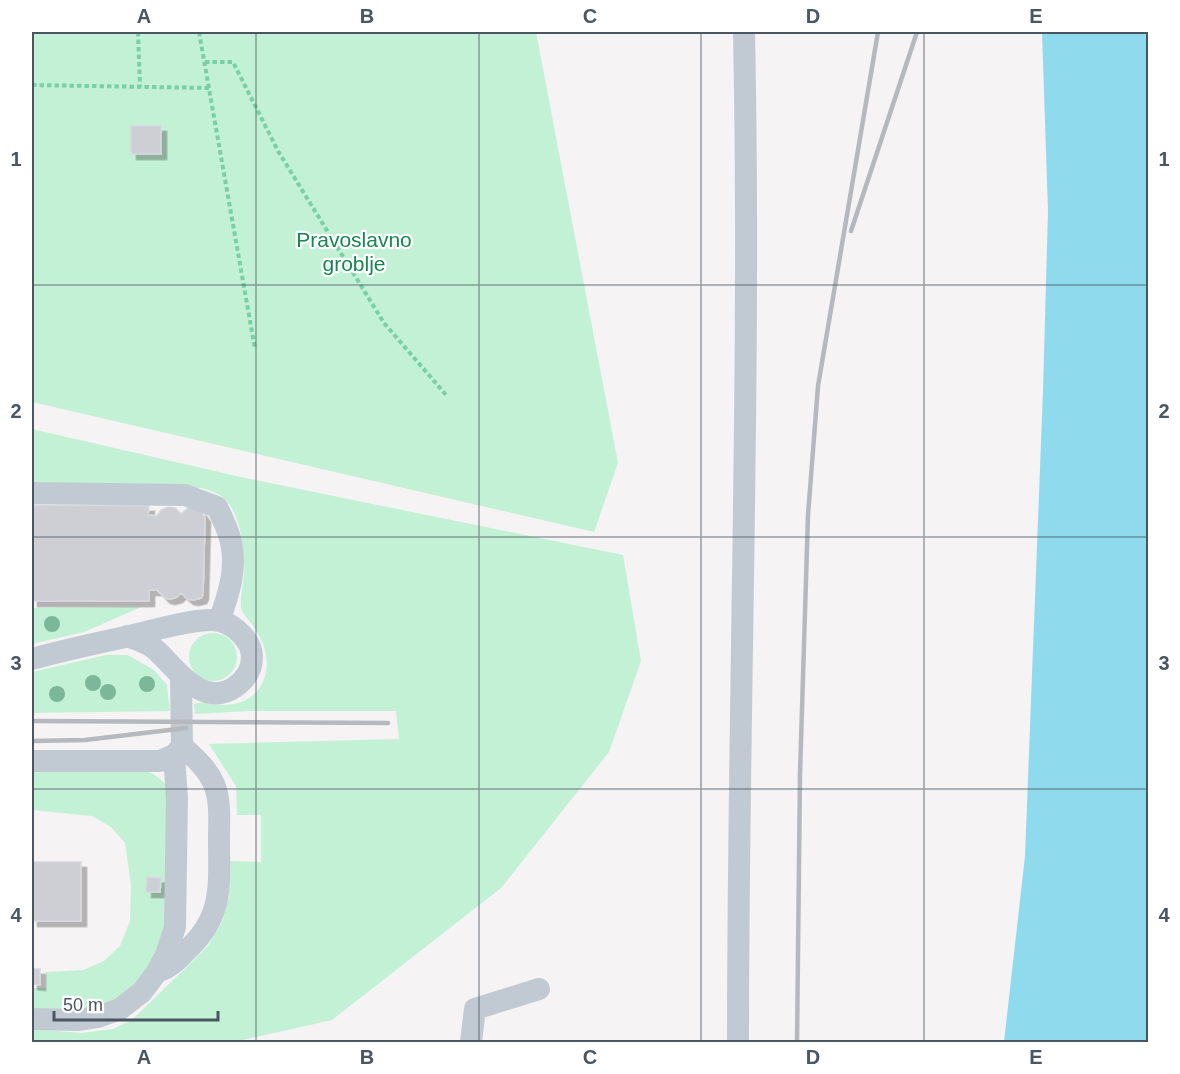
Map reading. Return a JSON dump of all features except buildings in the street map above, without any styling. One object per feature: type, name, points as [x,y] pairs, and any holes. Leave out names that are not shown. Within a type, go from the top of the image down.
[{"type":"street","points":[[738,1042],[738,899],[745,487],[744,32]]},
{"type":"street","points":[[32,493],[185,495],[217,507],[230,538],[234,567],[228,597],[219,621]]},
{"type":"street","points":[[32,659],[127,636],[180,624],[219,621],[232,626],[243,636],[252,655],[246,678],[223,693],[209,692],[195,688],[154,649],[142,641],[127,636]]},
{"type":"street","points":[[32,1019],[78,1020],[98,1017],[120,1009],[142,992],[166,955],[175,927],[181,676]]},
{"type":"street","points":[[32,760],[160,761],[178,750]]},
{"type":"street","points":[[157,972],[167,969],[192,946],[207,928],[213,915],[219,890],[219,809],[214,784],[202,765],[178,750]]},
{"type":"street","points":[[471,1042],[475,1009],[539,989]]},
{"type":"path","points":[[138,32],[140,86]]},
{"type":"path","points":[[200,32],[255,349]]},
{"type":"path","points":[[205,62],[233,62],[278,151],[384,323],[447,396]]},
{"type":"path","points":[[32,85],[210,88]]},
{"type":"green space","name":"Pravoslavno groblje","points":[[32,32],[536,32],[618,463],[594,532],[32,402]]},
{"type":"green space","points":[[32,429],[245,478],[623,555],[641,661],[609,752],[501,888],[332,1020],[234,1042],[32,1042],[32,1029],[82,1033],[113,1029],[132,1020],[208,946],[223,920],[229,896],[229,861],[261,862],[261,815],[237,815],[236,786],[209,744],[399,739],[396,711],[249,711],[195,714],[194,704],[231,705],[249,699],[258,690],[266,674],[265,649],[258,633],[244,615],[241,607],[244,557],[240,528],[233,511],[220,495],[202,488],[32,485]]},
{"type":"green space","points":[[141,607],[84,632],[32,644],[32,608]]},
{"type":"green space","points":[[213,633],[230,640],[237,657],[230,674],[213,681],[196,674],[189,657],[196,640]]},
{"type":"green space","points":[[106,655],[128,655],[154,670],[167,685],[170,711],[32,713],[32,672]]},
{"type":"green space","points":[[32,766],[139,769],[157,777],[170,791],[170,926],[137,989],[97,1011],[32,1013],[32,988],[46,988],[46,972],[83,970],[104,961],[120,946],[130,921],[131,885],[125,843],[111,827],[92,816],[32,810]]},
{"type":"water","points":[[1042,32],[1148,32],[1148,1042],[1004,1042],[1025,856],[1043,391],[1048,211]]},
{"type":"railway","points":[[797,1042],[800,774],[808,515],[818,386],[878,32]]},
{"type":"railway","points":[[851,231],[917,32]]},
{"type":"railway","points":[[32,721],[388,723]]},
{"type":"railway","points":[[32,741],[85,740],[186,728]]}]
